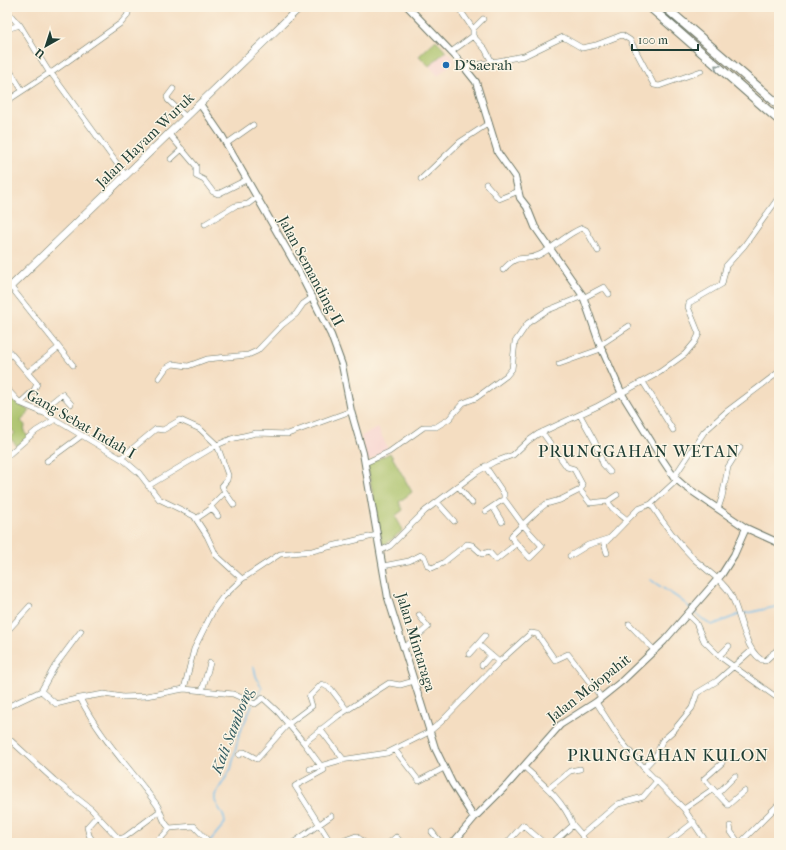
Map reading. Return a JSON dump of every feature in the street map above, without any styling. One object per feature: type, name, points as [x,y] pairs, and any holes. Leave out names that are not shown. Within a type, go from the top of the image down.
[{"type":"highway","points":[[650,7],[714,65],[761,103],[779,120]]},
{"type":"highway","points":[[664,7],[779,106]]},
{"type":"highway","points":[[728,62],[732,70],[768,104],[766,106],[761,103]]},
{"type":"highway","points":[[779,106],[774,104],[772,106],[779,114]]},
{"type":"main road","name":"Jalan Hayam Wuruk","points":[[9,289],[300,7]]},
{"type":"street","points":[[7,101],[121,23],[127,16],[130,7]]},
{"type":"street","points":[[408,7],[465,67],[480,91],[498,153],[515,178],[520,198],[527,207],[535,227],[583,297],[600,347],[622,394],[653,445],[676,478],[746,528],[779,543]]},
{"type":"street","points":[[458,7],[473,29],[473,36],[485,49],[492,62]]},
{"type":"street","points":[[7,11],[19,24],[50,72],[126,176]]},
{"type":"street","points":[[473,29],[483,19]]},
{"type":"street","points":[[7,29],[19,24]]},
{"type":"street","points":[[465,67],[524,56],[563,37],[582,48],[596,45],[622,35],[630,40],[654,85],[660,86],[701,71]]},
{"type":"street","points":[[451,52],[473,36]]},
{"type":"street","points":[[7,66],[22,90]]},
{"type":"street","points":[[173,89],[167,97],[168,100],[186,117]]},
{"type":"street","name":"Jalan Semanding II","points":[[200,104],[226,144],[313,297],[336,347],[365,463]]},
{"type":"street","points":[[420,179],[460,142],[489,124]]},
{"type":"street","points":[[226,144],[254,125]]},
{"type":"street","points":[[169,134],[196,166],[196,176],[204,180],[215,193],[218,194],[246,180]]},
{"type":"street","points":[[171,159],[182,149]]},
{"type":"street","points":[[486,184],[499,199],[519,191]]},
{"type":"street","points":[[380,551],[390,546],[420,515],[485,466],[514,455],[530,439],[542,432],[622,394],[680,359],[693,346],[699,333],[688,307],[689,303],[722,284],[726,266],[744,246],[779,197]]},
{"type":"street","points":[[205,224],[235,206],[248,204],[256,198]]},
{"type":"street","points":[[502,270],[514,259],[535,257],[582,228],[586,230],[598,250]]},
{"type":"street","points":[[365,463],[389,452],[424,427],[436,427],[448,419],[463,403],[476,398],[506,376],[512,369],[516,342],[528,323],[546,311],[604,288],[609,294]]},
{"type":"street","points":[[9,289],[73,365]]},
{"type":"street","points":[[159,378],[166,368],[172,364],[188,366],[207,358],[252,354],[285,322],[296,314],[303,304],[313,297]]},
{"type":"street","points":[[559,364],[600,347],[630,326]]},
{"type":"street","points":[[28,372],[58,348]]},
{"type":"street","points":[[7,349],[37,384],[34,390],[20,403]]},
{"type":"street","points":[[607,553],[604,545],[638,508],[651,504],[676,478],[704,432],[726,412],[779,372]]},
{"type":"street","points":[[642,382],[673,430]]},
{"type":"street","name":"Gang Sebat Indah I","points":[[7,389],[20,403],[40,412],[121,458],[135,469],[162,501],[190,514],[196,519],[207,536],[216,555],[242,579]]},
{"type":"street","points":[[40,412],[62,394],[71,404]]},
{"type":"street","points":[[148,486],[217,445],[231,439],[256,433],[288,434],[351,411]]},
{"type":"street","points":[[580,415],[595,442],[603,464],[610,472]]},
{"type":"street","points":[[7,456],[36,431],[54,420]]},
{"type":"street","points":[[121,458],[156,429],[164,430],[180,420],[200,429],[217,445],[228,475],[227,480],[222,486],[234,505]]},
{"type":"street","points":[[485,466],[503,492],[504,499],[522,525],[542,547],[529,558],[516,544],[512,535],[522,525],[537,511],[546,504],[560,500],[580,490],[583,486],[574,469],[567,467],[542,432]]},
{"type":"street","points":[[47,462],[81,436]]},
{"type":"street","points":[[718,509],[728,467],[740,448]]},
{"type":"street","name":"Jalan Mintaraga","points":[[365,463],[388,598],[429,732],[444,768],[474,818]]},
{"type":"street","points":[[458,486],[472,503]]},
{"type":"street","points":[[580,490],[589,503],[608,501],[617,495]]},
{"type":"street","points":[[196,519],[212,508],[211,506],[225,492]]},
{"type":"street","points":[[486,511],[504,499]]},
{"type":"street","points":[[608,501],[610,506],[617,510],[627,520]]},
{"type":"street","points":[[437,502],[454,521]]},
{"type":"street","points":[[651,504],[659,517],[693,558],[730,593],[739,612],[748,645],[752,650],[764,661],[779,648]]},
{"type":"street","points":[[493,507],[502,522]]},
{"type":"street","points":[[212,508],[218,516]]},
{"type":"street","name":"Jalan Mojopahit","points":[[453,843],[474,818],[524,767],[563,722],[596,702],[655,651],[717,580],[734,555],[746,528]]},
{"type":"street","points":[[184,689],[194,649],[214,609],[222,598],[242,579],[280,554],[312,551],[377,535]]},
{"type":"street","points":[[570,556],[588,545],[611,537]]},
{"type":"street","points":[[383,566],[409,561],[422,555],[428,566],[432,568],[468,544],[482,554],[489,552],[496,560],[516,544]]},
{"type":"street","points":[[8,629],[30,606]]},
{"type":"street","points":[[687,614],[699,626],[704,641],[719,656],[776,696]]},
{"type":"street","points":[[404,648],[428,627],[419,615]]},
{"type":"street","points":[[629,624],[655,651]]},
{"type":"street","points":[[7,707],[41,691],[55,666],[81,631]]},
{"type":"street","points":[[310,769],[344,760],[384,754],[395,750],[429,732],[441,722],[499,662],[531,633],[535,633],[546,646],[554,660],[568,654],[601,698]]},
{"type":"street","points":[[469,654],[485,636]]},
{"type":"street","points":[[478,644],[499,662]]},
{"type":"street","points":[[719,656],[729,646]]},
{"type":"street","points":[[644,768],[655,757],[662,741],[674,730],[692,708],[696,693],[717,681],[752,650]]},
{"type":"street","points":[[773,653],[779,659]]},
{"type":"street","points":[[482,665],[491,655]]},
{"type":"street","points":[[202,691],[210,663]]},
{"type":"street","points":[[304,743],[347,710],[390,682],[400,685],[414,681]]},
{"type":"street","points":[[239,755],[244,752],[257,759],[288,724],[312,706],[308,697],[322,684],[331,689],[347,710]]},
{"type":"street","points":[[41,691],[56,704],[104,694],[122,697],[146,696],[184,689],[233,694],[253,703],[264,698],[304,743],[324,770],[295,786],[331,843]]},
{"type":"street","points":[[80,698],[94,722],[160,811],[164,822],[170,828]]},
{"type":"street","points":[[596,702],[618,737],[644,768],[684,809],[707,843]]},
{"type":"street","points":[[320,730],[344,760]]},
{"type":"street","points":[[7,737],[97,816],[116,837],[122,839],[160,811]]},
{"type":"street","points":[[395,750],[419,782],[444,768]]},
{"type":"street","points":[[722,763],[704,779],[728,805],[744,791]]},
{"type":"street","points":[[524,767],[562,804],[573,825],[581,834],[586,843]]},
{"type":"street","points":[[548,789],[570,771],[580,769]]},
{"type":"street","points":[[684,809],[715,791],[735,776]]},
{"type":"street","points":[[581,834],[618,804],[643,797],[657,781]]},
{"type":"street","points":[[730,826],[731,832],[740,843],[779,804]]},
{"type":"street","points":[[94,843],[89,835],[87,827],[97,816]]},
{"type":"street","points":[[293,843],[331,816]]},
{"type":"street","points":[[667,843],[694,822]]},
{"type":"street","points":[[507,843],[522,825],[544,843]]},
{"type":"street","points":[[553,843],[573,825]]},
{"type":"street","points":[[152,843],[162,837],[170,828],[194,826],[209,842]]},
{"type":"street","points":[[432,832],[441,843]]},
{"type":"street","points":[[336,843],[356,836],[365,843]]},
{"type":"street","points":[[389,843],[396,837],[402,843]]},
{"type":"shaded area","points":[[446,51],[455,60],[438,76],[429,66]]},
{"type":"shaded area","points":[[378,428],[389,451],[367,461],[361,436]]},
{"type":"green space","points":[[436,40],[446,51],[429,66],[419,56]]},
{"type":"green space","points":[[7,395],[11,400],[30,411],[21,421],[25,425],[24,432],[29,437],[17,446],[10,438],[15,433],[12,430],[7,435]]},
{"type":"green space","points":[[390,453],[412,492],[399,502],[403,510],[395,516],[403,530],[385,545],[382,543],[367,464]]},
{"type":"waterway","points":[[651,580],[681,600],[690,608]]},
{"type":"waterway","points":[[693,611],[712,625],[738,615],[779,606]]},
{"type":"waterway","name":"Kali Sambong","points":[[254,667],[256,676],[262,688],[254,702]]},
{"type":"waterway","name":"Kali Sambong","points":[[210,841],[225,823],[224,817],[215,801],[215,795],[231,769],[239,735],[252,705]]},
{"type":"place","name":"D'Saerah","points":[[446,65]]},
{"type":"district","name":"PRUNGGAHAN WETAN","points":[[639,451]]},
{"type":"district","name":"PRUNGGAHAN KULON","points":[[668,755]]}]
